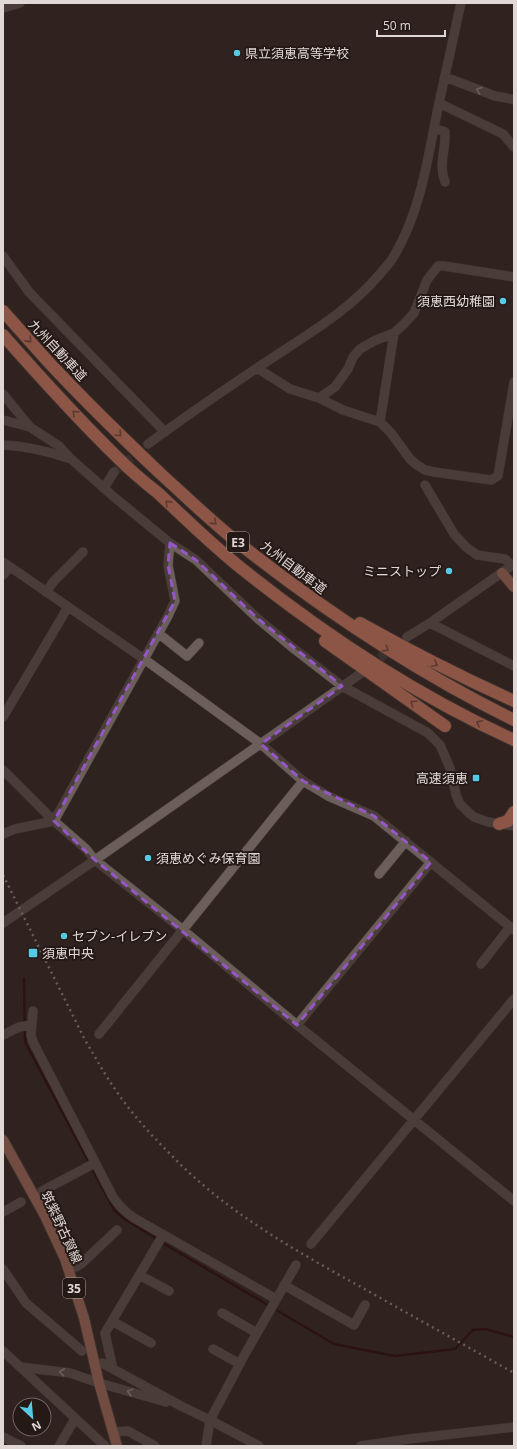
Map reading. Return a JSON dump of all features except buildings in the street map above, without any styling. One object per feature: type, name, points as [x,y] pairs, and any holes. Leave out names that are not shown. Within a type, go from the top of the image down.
[{"type":"highway","name":"九州自動車道","points":[[3,311],[55,370],[134,448],[202,512],[235,540],[305,594],[375,642],[446,685],[514,720]]},
{"type":"highway","name":"E3","points":[[3,335],[42,379],[118,458],[197,531],[246,572],[325,631],[396,677],[475,721],[514,740]]},
{"type":"highway","points":[[235,540],[331,606],[416,654],[469,681],[514,700]]},
{"type":"highway","points":[[246,572],[315,634],[445,726]]},
{"type":"highway","points":[[499,824],[508,821],[514,812]]},
{"type":"main road","points":[[502,573],[514,587]]},
{"type":"main road","name":"筑紫野古賀線","points":[[3,1140],[44,1214],[68,1268],[84,1318],[99,1383],[117,1446]]},
{"type":"street","points":[[3,8],[20,3]]},
{"type":"street","points":[[148,444],[257,368],[330,320],[354,301],[374,281],[394,257],[409,228],[418,200],[462,3]]},
{"type":"street","points":[[445,77],[495,96],[514,100]]},
{"type":"street","points":[[439,104],[503,134],[514,147]]},
{"type":"street","points":[[434,128],[445,132],[441,173],[445,182]]},
{"type":"street","points":[[3,256],[29,292],[165,432]]},
{"type":"street","points":[[319,398],[335,387],[348,369],[353,357],[360,349],[374,341],[394,333],[414,313],[427,280],[438,266],[514,277]]},
{"type":"street","points":[[380,422],[394,333]]},
{"type":"street","points":[[257,368],[290,389],[319,398],[343,410],[380,422],[391,433],[410,459],[425,470],[492,480],[498,476],[514,382]]},
{"type":"street","points":[[3,394],[30,427],[59,446],[70,458],[104,488],[170,543],[196,560],[257,618],[342,686],[428,733],[440,745],[445,756],[460,804],[474,817],[488,822],[514,826]]},
{"type":"street","points":[[3,420],[30,427]]},
{"type":"street","points":[[3,445],[21,445],[70,458]]},
{"type":"street","points":[[104,488],[114,472]]},
{"type":"street","points":[[407,637],[430,623],[513,565],[505,559],[477,555],[466,547],[454,534],[425,485]]},
{"type":"street","points":[[3,834],[15,829],[54,821],[175,601],[168,565],[170,543]]},
{"type":"street","points":[[46,592],[54,581],[83,552]]},
{"type":"street","points":[[3,575],[6,564],[144,659],[261,744],[303,781],[328,796],[374,816],[406,841],[512,929],[481,964]]},
{"type":"street","points":[[3,716],[68,607]]},
{"type":"street","points":[[430,623],[514,666]]},
{"type":"street","points":[[158,633],[187,656],[199,643]]},
{"type":"street","points":[[3,923],[360,674]]},
{"type":"street","points":[[3,770],[54,821],[86,849],[95,860],[183,930],[297,1025],[514,1201]]},
{"type":"street","points":[[99,1034],[303,781]]},
{"type":"street","points":[[379,874],[406,841]]},
{"type":"street","points":[[297,1025],[431,862]]},
{"type":"street","points":[[311,1244],[514,999]]},
{"type":"street","points":[[33,1011],[33,1042],[113,1197],[125,1212],[276,1299]]},
{"type":"street","points":[[3,1035],[18,1027],[32,1025]]},
{"type":"street","points":[[42,1191],[95,1162]]},
{"type":"street","points":[[3,1212],[21,1202]]},
{"type":"street","points":[[68,1268],[76,1267],[81,1264],[117,1230]]},
{"type":"street","points":[[113,1369],[105,1333],[163,1235]]},
{"type":"street","points":[[206,1446],[210,1420],[296,1265]]},
{"type":"street","points":[[3,1269],[26,1303],[82,1352]]},
{"type":"street","points":[[138,1275],[169,1291]]},
{"type":"street","points":[[284,1285],[354,1325],[365,1305]]},
{"type":"street","points":[[222,1313],[257,1333]]},
{"type":"street","points":[[112,1321],[151,1343]]},
{"type":"street","points":[[213,1349],[240,1364]]},
{"type":"street","points":[[3,1351],[105,1446]]},
{"type":"street","points":[[102,1363],[259,1446]]},
{"type":"street","points":[[20,1367],[70,1373],[99,1383],[181,1406]]},
{"type":"street","points":[[59,1446],[76,1419]]},
{"type":"street","points":[[361,1446],[514,1427]]},
{"type":"street","points":[[113,1432],[128,1431],[155,1446]]},
{"type":"street","points":[[3,1437],[22,1446]]},
{"type":"highlighted area","points":[[170,543],[196,560],[257,618],[342,686],[261,744],[303,781],[374,816],[431,862],[297,1025],[95,860],[54,821],[175,601],[168,565]]},
{"type":"waterway","points":[[24,979],[25,1042],[114,1210],[123,1218],[157,1239]]},
{"type":"waterway","points":[[161,1242],[334,1344],[395,1356],[455,1349],[473,1330],[485,1329],[514,1337]]},
{"type":"tunnel","points":[[114,472],[148,444]]},
{"type":"tunnel","points":[[369,667],[393,648]]},
{"type":"railway","points":[[3,875],[84,1038],[104,1072],[117,1092],[153,1137],[177,1161],[219,1198],[264,1230],[514,1373]]},
{"type":"place","name":"県立須恵高等学校","points":[[237,53]]},
{"type":"place","name":"須恵西幼稚園","points":[[503,301]]},
{"type":"place","name":"ミニストップ","points":[[449,571]]},
{"type":"place","name":"高速須恵","points":[[476,778]]},
{"type":"place","name":"須恵めぐみ保育園","points":[[148,858]]},
{"type":"place","name":"セブン-イレブン","points":[[64,936]]},
{"type":"place","name":"須恵中央","points":[[33,953]]}]
